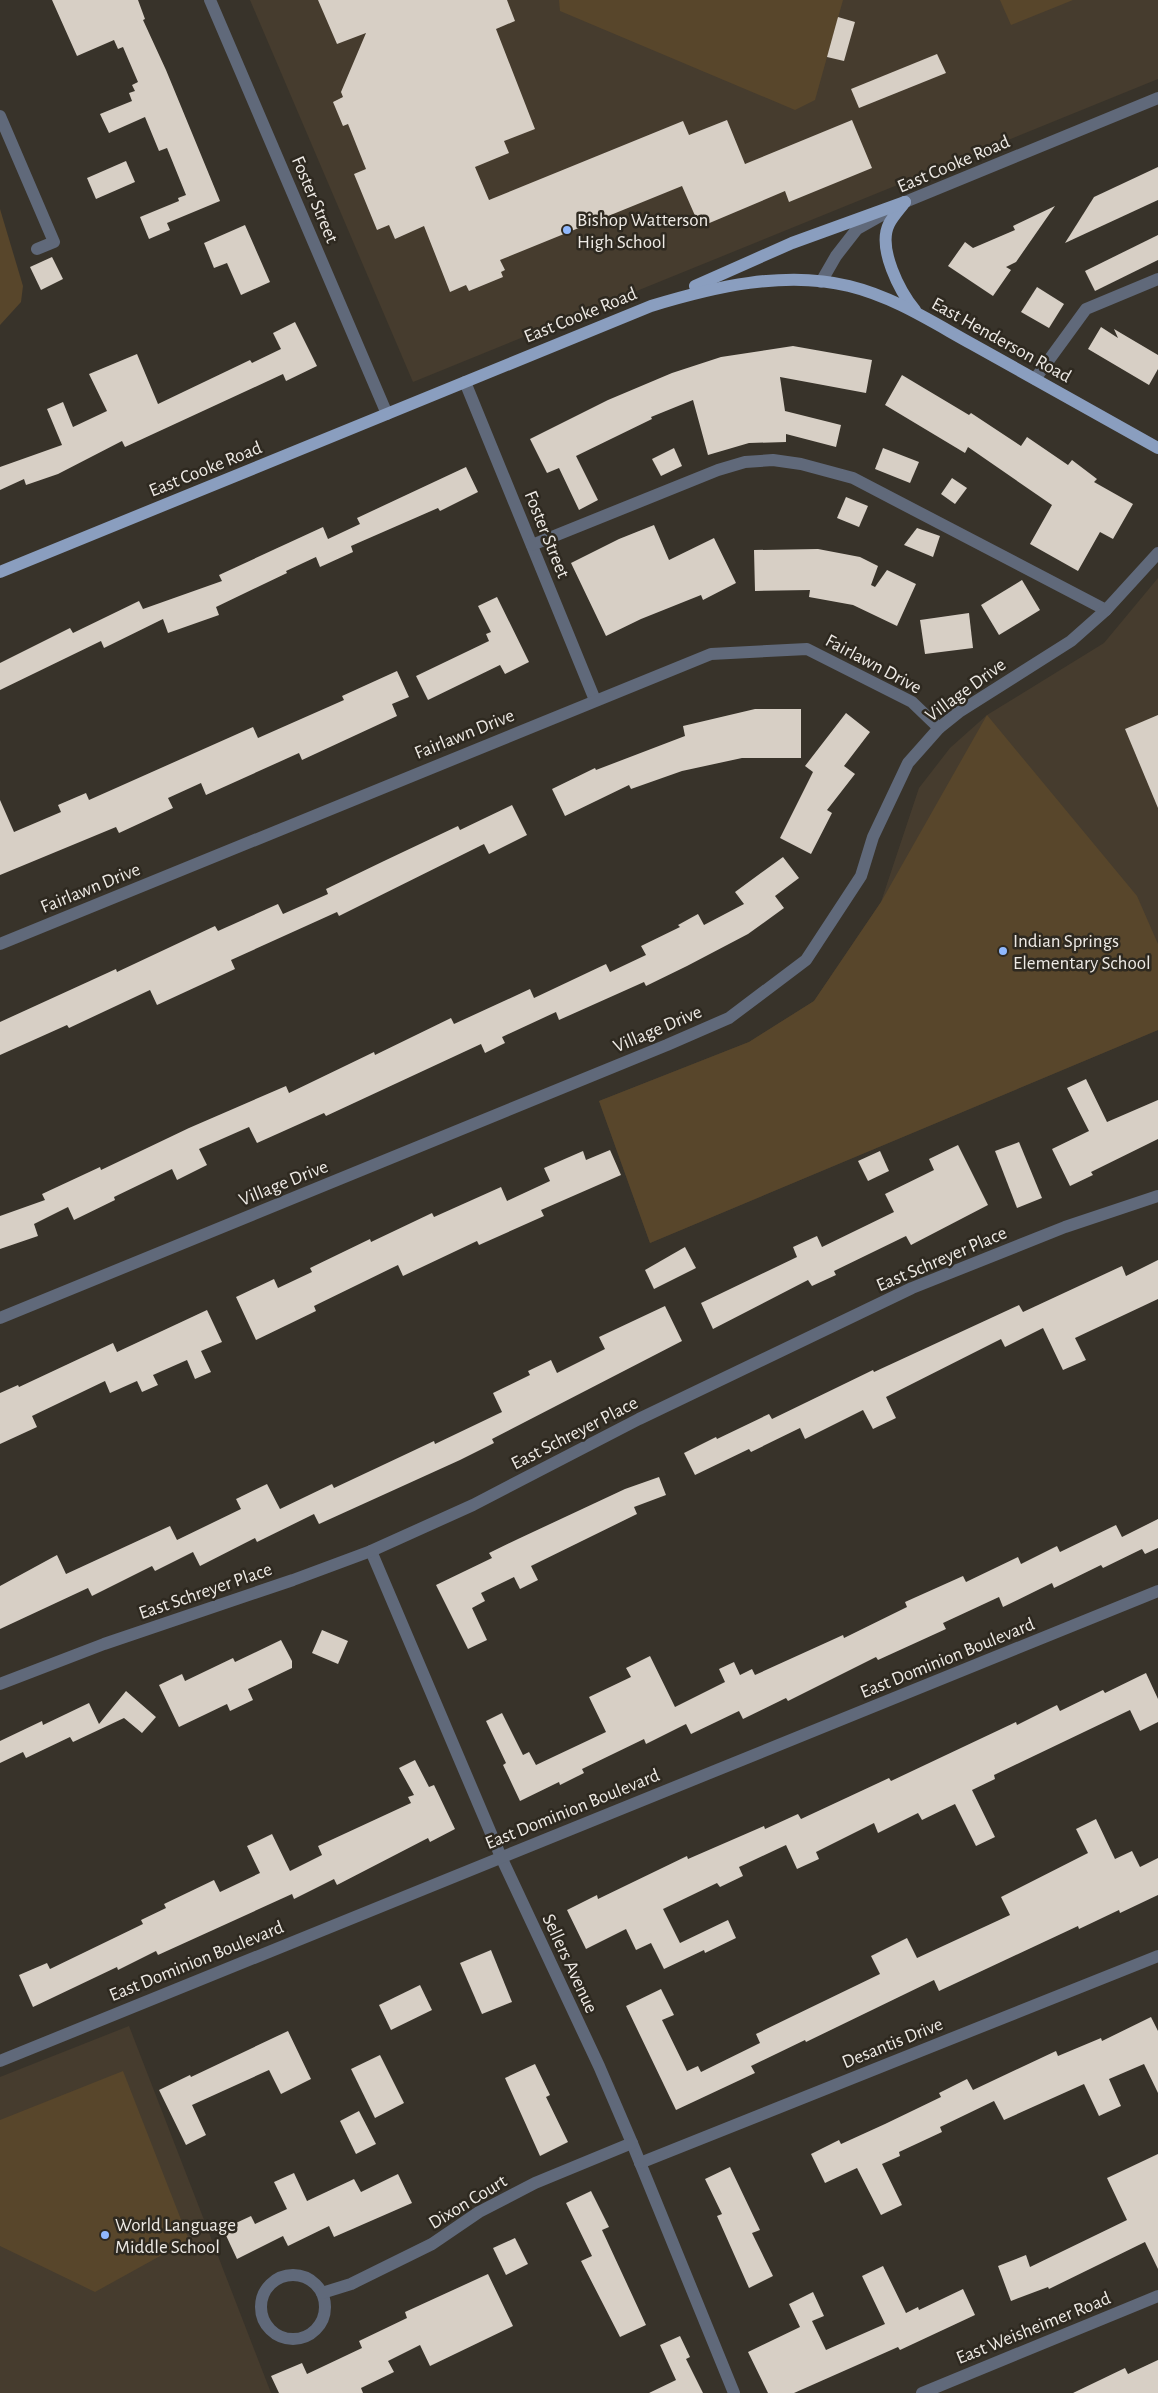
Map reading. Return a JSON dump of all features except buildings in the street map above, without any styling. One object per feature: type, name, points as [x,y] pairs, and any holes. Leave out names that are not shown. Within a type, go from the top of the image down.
[{"type":"main road","points":[[651,306],[792,243],[905,202]]},
{"type":"main road","points":[[905,202],[888,226],[887,244],[889,263],[895,281],[904,298],[916,312]]},
{"type":"main road","name":"East Cooke Road","points":[[0,572],[651,306],[706,289],[763,281],[821,282]]},
{"type":"main road","name":"East Henderson Road","points":[[821,282],[871,292],[916,312],[1158,448]]},
{"type":"street","name":"Foster Street","points":[[210,0],[387,414]]},
{"type":"street","name":"East Cooke Road","points":[[821,282],[836,256],[858,229],[905,202],[1158,98]]},
{"type":"street","points":[[0,116],[54,242],[37,249]]},
{"type":"street","points":[[1035,379],[1086,309],[1158,279]]},
{"type":"street","name":"Foster Street","points":[[465,382],[595,700]]},
{"type":"street","points":[[532,545],[718,470],[745,462],[773,460],[801,464],[853,478],[1106,610]]},
{"type":"street","name":"Village Drive","points":[[0,1318],[667,1046],[729,1018],[806,960],[861,876],[873,837],[908,763],[939,728],[984,695],[1071,641],[1106,610],[1158,553]]},
{"type":"street","name":"Fairlawn Drive","points":[[0,944],[711,654],[807,649],[912,702],[939,728]]},
{"type":"street","name":"East Schreyer Place","points":[[0,1684],[104,1644],[371,1551],[473,1505],[639,1419],[912,1288],[1065,1227],[1158,1196]]},
{"type":"street","name":"Sellers Avenue","points":[[371,1551],[501,1857],[632,2143],[734,2393]]},
{"type":"street","name":"East Dominion Boulevard","points":[[0,2061],[1158,1591]]},
{"type":"street","name":"Desantis Drive","points":[[640,2163],[1158,1956]]},
{"type":"street","name":"Dixon Court","points":[[322,2293],[352,2284],[432,2244],[479,2212],[520,2190],[632,2143]]},
{"type":"street","points":[[286,2276],[307,2279],[322,2293],[324,2303],[322,2319],[314,2331],[305,2337],[295,2339],[280,2336],[267,2327],[262,2318],[261,2307],[268,2287],[276,2280],[286,2276]]},
{"type":"street","name":"East Weisheimer Road","points":[[922,2393],[1158,2296]]},
{"type":"shaded area","name":"Bishop Watterson High School","points":[[250,0],[1158,0],[1158,79],[413,382]]},
{"type":"shaded area","points":[[559,0],[843,0],[815,100],[795,110],[560,11]]},
{"type":"shaded area","points":[[1000,0],[1073,0],[1011,25]]},
{"type":"shaded area","points":[[0,209],[23,286],[21,302],[0,325]]},
{"type":"shaded area","name":"Indian Springs Elementary School","points":[[1158,578],[1158,1030],[650,1243],[599,1101],[749,1042],[814,1001],[881,902],[919,788],[950,748],[987,715],[1104,643]]},
{"type":"shaded area","name":"Indian Springs Elementary School","points":[[987,715],[1137,896],[1158,944],[1158,1030],[650,1243],[599,1101],[749,1042],[814,1001],[881,902]]},
{"type":"shaded area","name":"World Language Middle School","points":[[129,2026],[271,2393],[0,2393],[0,2077]]},
{"type":"shaded area","points":[[123,2071],[189,2240],[95,2292],[0,2246],[0,2120]]},
{"type":"place","name":"Bishop Watterson High School","points":[[567,230]]},
{"type":"place","name":"Indian Springs Elementary School","points":[[1003,951]]},
{"type":"place","name":"World Language Middle School","points":[[105,2235]]}]
